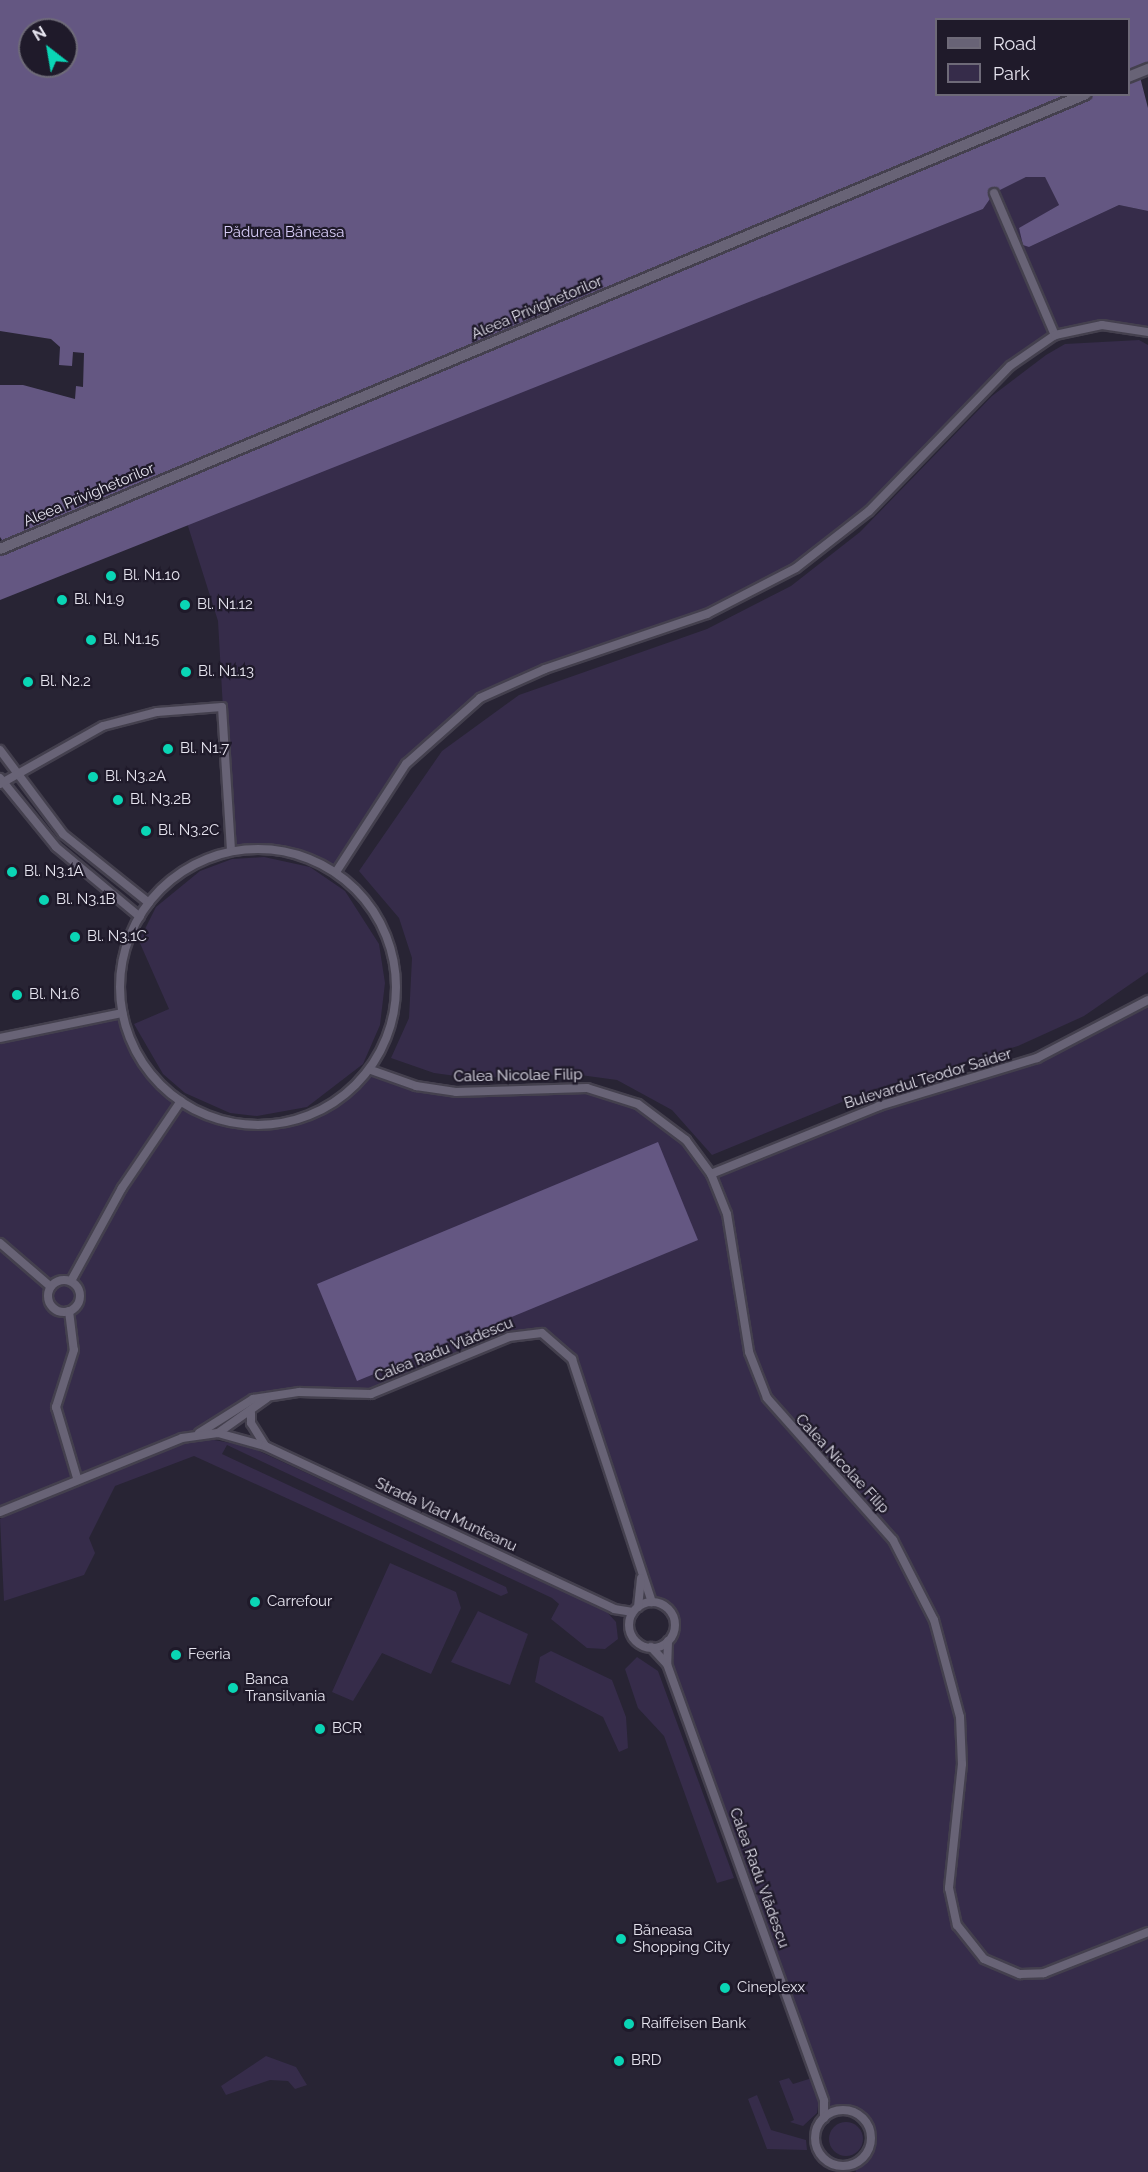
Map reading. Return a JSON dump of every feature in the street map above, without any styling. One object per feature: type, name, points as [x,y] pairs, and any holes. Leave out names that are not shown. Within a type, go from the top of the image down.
[{"type":"street","points":[[1130,76],[1148,69]]},
{"type":"street","name":"Aleea Privighetorilor","points":[[0,549],[1081,96]]},
{"type":"street","points":[[994,193],[1055,334]]},
{"type":"street","points":[[336,872],[406,764],[450,720],[507,684],[707,614],[796,568],[869,511],[1010,366],[1055,334],[1102,325],[1148,332]]},
{"type":"street","points":[[140,917],[56,847],[1,782],[103,726],[157,712],[222,707],[231,850]]},
{"type":"street","points":[[0,750],[15,775],[84,854],[149,903]]},
{"type":"street","points":[[231,850],[280,850],[336,872],[378,922],[393,964],[389,1028],[371,1070],[335,1101],[286,1123],[228,1122],[181,1101],[137,1052],[122,1013],[122,968],[140,917],[149,903],[196,864],[231,850]]},
{"type":"street","name":"Bulevardul Teodor Saider","points":[[711,1174],[879,1106],[1037,1058],[1148,1000]]},
{"type":"street","points":[[0,1038],[122,1013]]},
{"type":"street","name":"Calea Nicolae Filip","points":[[371,1070],[416,1086],[456,1092],[564,1087],[610,1093],[669,1125],[711,1174],[732,1232],[758,1381],[779,1417],[892,1540],[921,1589],[942,1642],[962,1745],[949,1888],[957,1925],[984,1959],[1020,1974],[1044,1973],[1148,1933]]},
{"type":"street","points":[[51,1287],[71,1281],[122,1188],[181,1101]]},
{"type":"street","points":[[0,1244],[51,1287],[52,1306],[69,1311]]},
{"type":"street","points":[[71,1281],[81,1295],[69,1311],[74,1350],[56,1407],[77,1478]]},
{"type":"street","name":"Calea Radu Vlădescu","points":[[0,1512],[77,1478],[199,1433],[241,1405],[270,1396],[371,1394],[509,1337],[527,1332],[550,1337],[572,1359],[628,1522],[641,1575],[652,1602]]},
{"type":"street","name":"Calea Radu Vlădescu","points":[[218,1433],[251,1413],[270,1396]]},
{"type":"street","points":[[239,1437],[233,1425],[241,1405]]},
{"type":"street","points":[[251,1413],[251,1423],[265,1446]]},
{"type":"street","name":"Calea Radu Vlădescu","points":[[199,1433],[218,1433],[239,1437],[265,1446]]},
{"type":"street","name":"Strada Vlad Munteanu","points":[[265,1446],[614,1610],[630,1624]]},
{"type":"street","name":"Calea Radu Vlădescu","points":[[636,1609],[641,1575]]},
{"type":"street","points":[[652,1602],[673,1616],[668,1641],[651,1647],[633,1638],[630,1624],[636,1609],[652,1602]]},
{"type":"street","name":"Strada Vlad Munteanu","points":[[614,1610],[636,1609]]},
{"type":"street","name":"Calea Radu Vlădescu","points":[[668,1641],[668,1664],[825,2101],[824,2118]]},
{"type":"street","name":"Calea Radu Vlădescu","points":[[651,1647],[668,1664]]},
{"type":"street","points":[[825,2101],[838,2111],[857,2114],[868,2126],[871,2142],[859,2172]]},
{"type":"street","points":[[838,2111],[824,2118],[816,2132],[816,2147],[826,2161],[847,2169],[863,2158]]},
{"type":"green space","name":"Pădurea Băneasa","points":[[0,0],[1148,0],[1148,69],[1139,73],[1148,108],[1148,211],[1119,205],[1029,247],[1023,245],[1019,228],[1059,205],[1045,177],[1026,177],[994,193],[983,209],[0,600],[0,549],[6,546],[0,537],[0,385],[23,385],[75,399],[76,386],[83,387],[84,353],[73,352],[72,366],[59,365],[60,347],[51,339],[0,331]]},
{"type":"green space","points":[[1026,177],[1045,177],[1059,205],[1019,229],[1029,247],[1119,205],[1148,211],[1148,332],[1130,326],[1072,329],[1010,366],[936,445],[828,546],[707,614],[480,698],[425,744],[336,872],[280,850],[231,850],[218,621],[187,523],[983,209],[994,193]]},
{"type":"green space","points":[[1139,340],[1148,345],[1148,972],[1084,1016],[1018,1046],[869,1091],[712,1155],[672,1110],[617,1080],[573,1074],[471,1078],[434,1073],[391,1058],[409,1018],[412,958],[399,918],[359,871],[442,751],[519,695],[707,629],[791,586],[860,532],[992,396],[1046,355],[1065,344]]},
{"type":"green space","points":[[264,857],[310,867],[345,891],[379,944],[385,983],[380,1025],[363,1064],[307,1107],[257,1116],[230,1113],[185,1093],[163,1074],[134,1024],[169,1009],[139,941],[156,907],[200,871],[232,859]]},
{"type":"green space","points":[[1148,1000],[1148,2172],[856,2172],[853,2164],[871,2142],[865,2122],[847,2111],[828,2115],[661,1646],[673,1633],[673,1616],[659,1603],[644,1603],[641,1575],[581,1386],[562,1346],[527,1332],[371,1394],[270,1396],[199,1433],[0,1512],[0,1038],[122,1013],[137,1052],[168,1091],[201,1113],[257,1126],[310,1115],[371,1070],[434,1089],[610,1093],[670,1126],[712,1174],[879,1106],[1037,1058]]},
{"type":"green space","points":[[658,1142],[698,1240],[357,1381],[317,1284]]},
{"type":"green space","points":[[197,1437],[248,1446],[606,1611],[616,1622],[618,1639],[605,1649],[587,1648],[551,1619],[559,1604],[552,1598],[227,1445],[222,1454],[506,1587],[508,1593],[501,1596],[194,1456],[115,1486],[89,1538],[95,1553],[84,1575],[4,1601],[0,1519],[34,1500]]},
{"type":"green space","points":[[390,1563],[456,1592],[461,1608],[431,1674],[382,1653],[353,1701],[332,1692]]},
{"type":"green space","points":[[478,1611],[528,1634],[510,1685],[451,1662]]},
{"type":"green space","points":[[551,1651],[612,1680],[626,1717],[628,1748],[619,1752],[603,1717],[535,1682],[540,1657]]},
{"type":"green space","points":[[637,1657],[658,1671],[734,1878],[717,1883],[664,1736],[638,1708],[625,1669]]},
{"type":"green space","points":[[266,2056],[296,2067],[307,2085],[295,2089],[288,2081],[270,2080],[226,2095],[221,2086]]},
{"type":"green space","points":[[789,2078],[793,2084],[812,2078],[819,2099],[817,2113],[803,2126],[790,2122],[794,2120],[779,2081]]},
{"type":"green space","points":[[757,2095],[771,2130],[806,2140],[807,2150],[767,2149],[748,2099]]},
{"type":"green space","points":[[846,2122],[858,2127],[863,2139],[858,2151],[846,2156],[834,2151],[829,2139],[834,2127]]},
{"type":"place","name":"Bl. N1.10","points":[[111,576]]},
{"type":"place","name":"Bl. N1.9","points":[[62,600]]},
{"type":"place","name":"Bl. N1.12","points":[[185,605]]},
{"type":"place","name":"Bl. N1.15","points":[[91,640]]},
{"type":"place","name":"Bl. N1.13","points":[[186,672]]},
{"type":"place","name":"Bl. N2.2","points":[[28,682]]},
{"type":"place","name":"Bl. N1.7","points":[[168,749]]},
{"type":"place","name":"Bl. N3.2A","points":[[93,777]]},
{"type":"place","name":"Bl. N3.2B","points":[[118,800]]},
{"type":"place","name":"Bl. N3.2C","points":[[146,831]]},
{"type":"place","name":"Bl. N3.1A","points":[[12,872]]},
{"type":"place","name":"Bl. N3.1B","points":[[44,900]]},
{"type":"place","name":"Bl. N3.1C","points":[[75,937]]},
{"type":"place","name":"Bl. N1.6","points":[[17,995]]},
{"type":"place","name":"Carrefour","points":[[255,1602]]},
{"type":"place","name":"Feeria","points":[[176,1655]]},
{"type":"place","name":"Banca Transilvania","points":[[233,1688]]},
{"type":"place","name":"BCR","points":[[320,1729]]},
{"type":"place","name":"Băneasa Shopping City","points":[[621,1939]]},
{"type":"place","name":"Cineplexx","points":[[725,1988]]},
{"type":"place","name":"Raiffeisen Bank","points":[[629,2024]]},
{"type":"place","name":"BRD","points":[[619,2061]]}]
